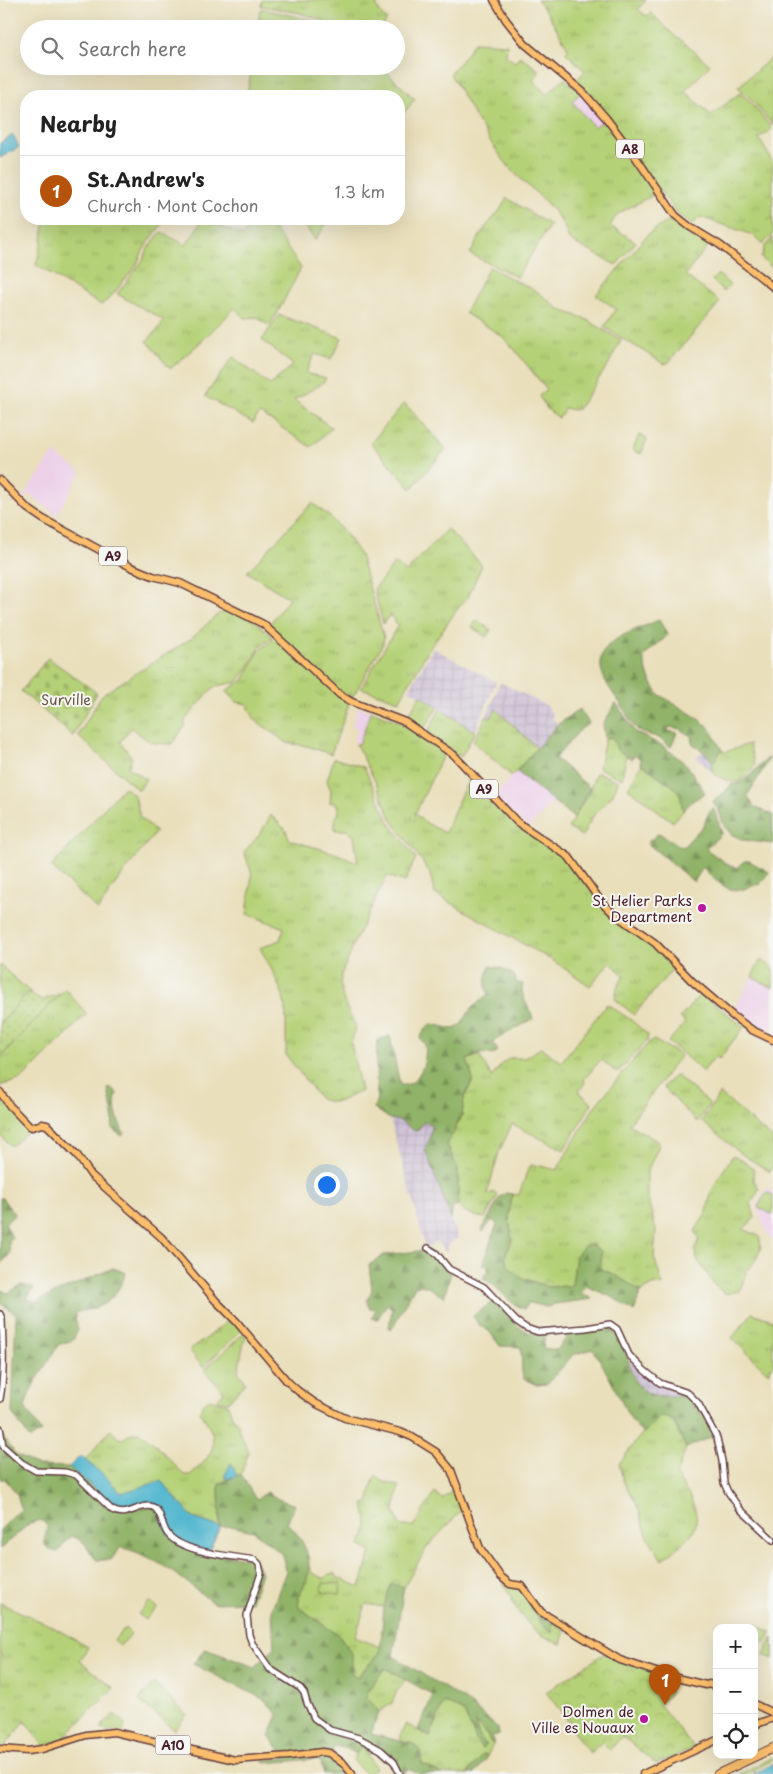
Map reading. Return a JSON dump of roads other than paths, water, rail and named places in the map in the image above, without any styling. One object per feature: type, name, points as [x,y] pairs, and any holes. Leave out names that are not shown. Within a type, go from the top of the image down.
[{"type":"highway","points":[[718,1774],[773,1750]]},
{"type":"highway","points":[[724,1774],[773,1750]]},
{"type":"main road","name":"A8","points":[[494,0],[509,25],[525,44],[583,92],[606,118],[676,215],[690,227],[720,245],[773,287]]},
{"type":"main road","name":"A9","points":[[0,480],[27,508],[43,519],[131,567],[153,576],[180,583],[256,620],[270,630],[340,695],[352,702],[405,722],[440,745],[463,764],[516,822],[568,857],[600,900],[613,913],[655,943],[692,981],[734,1017],[752,1030],[773,1040]]},
{"type":"main road","points":[[0,1092],[29,1126],[34,1127],[44,1124],[58,1135],[77,1155],[91,1175],[161,1237],[287,1381],[298,1391],[315,1403],[345,1418],[400,1432],[436,1452],[451,1470],[480,1548],[500,1576],[510,1584],[522,1586],[541,1612],[627,1663],[668,1676],[713,1686]]},
{"type":"main road","points":[[758,1706],[773,1713]]},
{"type":"main road","points":[[758,1724],[773,1718]]},
{"type":"main road","name":"A10","points":[[0,1749],[28,1752],[86,1734],[114,1732],[235,1760],[289,1756],[311,1752],[329,1753],[344,1764],[352,1774]]},
{"type":"main road","points":[[643,1774],[713,1742]]},
{"type":"street","points":[[428,1248],[436,1253],[449,1270],[484,1287],[516,1321],[526,1328],[538,1332],[610,1324],[615,1327],[632,1359],[660,1383],[688,1393],[702,1408],[717,1438],[724,1483],[728,1492],[740,1509],[772,1539]]},
{"type":"street","points":[[0,1314],[2,1319],[4,1378],[0,1399]]},
{"type":"street","points":[[0,1428],[3,1446],[16,1459],[36,1471],[65,1472],[76,1475],[118,1514],[125,1514],[148,1506],[153,1507],[157,1510],[167,1533],[177,1542],[194,1549],[254,1560],[259,1564],[261,1574],[247,1615],[252,1644],[270,1669],[300,1688],[304,1693],[314,1718],[330,1730],[359,1738],[382,1750],[394,1762],[400,1774]]},
{"type":"water","points":[[13,135],[19,147],[0,158],[0,143]]},
{"type":"water","points":[[80,1456],[106,1477],[121,1493],[161,1481],[193,1518],[220,1527],[209,1551],[186,1545],[170,1536],[158,1508],[151,1501],[118,1508],[69,1467]]},
{"type":"water","points":[[231,1463],[237,1476],[226,1479],[225,1475]]},
{"type":"water","points":[[773,1764],[773,1774],[753,1774]]},
{"type":"place","name":"St Helier Parks Department","points":[[702,908]]},
{"type":"place","name":"St.Andrew's","points":[[665,1705]]},
{"type":"place","name":"Dolmen de Ville es Nouaux","points":[[644,1719]]},
{"type":"park label","name":"Surville","points":[[66,699]]}]
